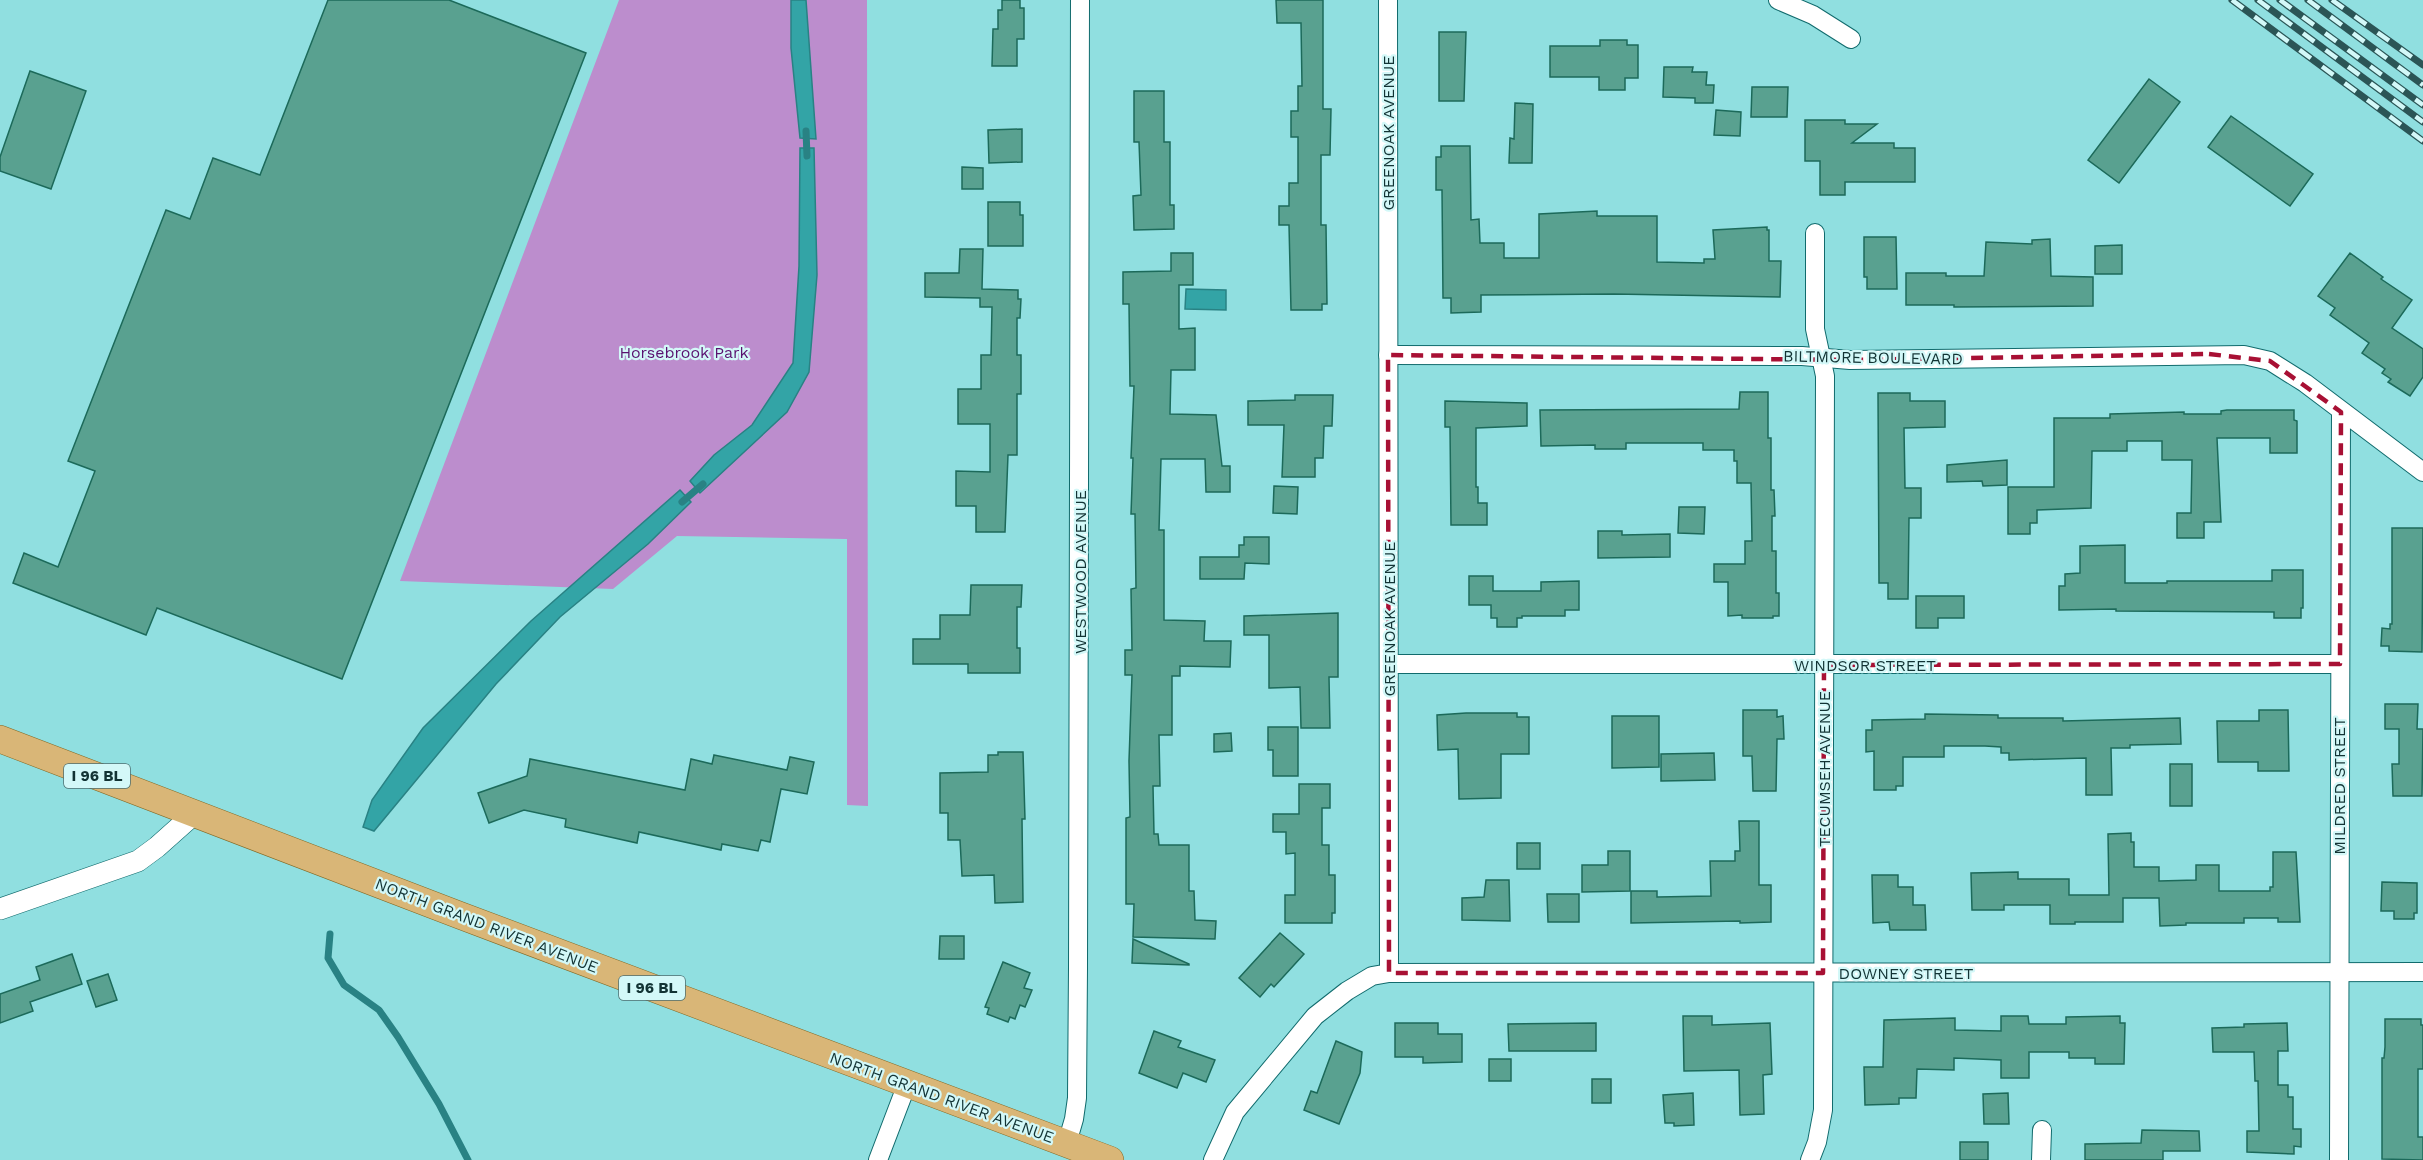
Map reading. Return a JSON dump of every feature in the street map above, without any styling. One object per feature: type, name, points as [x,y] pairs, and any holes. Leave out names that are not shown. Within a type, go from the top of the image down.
[{"type":"main road","name":"NORTH GRAND RIVER AVENUE","points":[[0,739],[1110,1160]]},
{"type":"street","name":"WESTWOOD AVENUE","points":[[1067,1143],[1077,1098],[1080,0]]},
{"type":"street","name":"GREENOAK AVENUE","points":[[1388,0],[1389,973]]},
{"type":"street","points":[[1778,0],[1813,15],[1851,39]]},
{"type":"street","name":"TECUMSEH AVENUE","points":[[1810,1160],[1817,1142],[1823,1110],[1825,376],[1815,329],[1815,233]]},
{"type":"street","name":"BILTMORE BOULEVARD","points":[[1388,355],[1821,357],[1850,360],[2244,355],[2270,361],[2305,383],[2423,472]]},
{"type":"street","name":"MILDRED STREET","points":[[2339,1160],[2341,412]]},
{"type":"street","name":"WINDSOR STREET","points":[[1389,664],[2340,664]]},
{"type":"street","points":[[0,909],[138,861],[194,814]]},
{"type":"street","name":"DOWNEY STREET","points":[[1389,973],[2423,972]]},
{"type":"street","points":[[1213,1160],[1235,1112],[1315,1016],[1347,991],[1372,976],[1389,973]]},
{"type":"street","points":[[878,1160],[907,1084]]},
{"type":"street","points":[[2042,1130],[2042,1160]]},
{"type":"highlighted area","points":[[2209,354],[2270,361],[2341,412],[2340,664],[1824,665],[1823,973],[1389,973],[1388,355],[1850,360]]},
{"type":"green space","name":"Horsebrook Park","points":[[619,0],[867,0],[868,806],[847,805],[847,539],[677,536],[613,589],[400,581]]},
{"type":"water","points":[[791,0],[806,0],[816,139],[800,138],[791,48]]},
{"type":"water","points":[[800,148],[814,148],[817,275],[809,372],[787,412],[700,493],[690,481],[714,455],[752,425],[793,363],[799,266]]},
{"type":"water","points":[[1186,289],[1226,290],[1226,310],[1185,309]]},
{"type":"water","points":[[680,490],[691,502],[648,544],[560,617],[496,684],[374,831],[363,827],[372,800],[423,728],[531,621]]},
{"type":"building","points":[[328,0],[449,0],[586,53],[342,679],[157,608],[146,635],[13,583],[24,553],[58,567],[95,471],[68,461],[166,210],[190,219],[213,158],[260,175]]},
{"type":"building","points":[[1002,0],[1020,0],[1020,8],[1024,8],[1024,39],[1017,39],[1017,66],[992,66],[993,29],[998,29],[998,10],[1002,10]]},
{"type":"building","points":[[1276,0],[1323,0],[1323,109],[1331,109],[1330,155],[1321,155],[1321,225],[1326,225],[1327,304],[1322,304],[1322,310],[1291,310],[1289,225],[1279,225],[1279,206],[1289,206],[1289,183],[1298,183],[1298,137],[1291,137],[1291,111],[1298,111],[1298,86],[1302,86],[1301,23],[1277,23]]},
{"type":"building","points":[[1439,32],[1466,32],[1464,101],[1439,101]]},
{"type":"building","points":[[1600,40],[1627,40],[1627,45],[1638,45],[1638,78],[1625,78],[1625,90],[1599,90],[1599,77],[1550,77],[1550,46],[1600,46]]},
{"type":"building","points":[[1664,67],[1693,67],[1692,72],[1707,72],[1706,85],[1714,85],[1713,103],[1695,103],[1695,98],[1663,97]]},
{"type":"building","points":[[30,71],[86,91],[51,189],[0,171],[0,157]]},
{"type":"building","points":[[2149,79],[2180,102],[2119,183],[2088,160]]},
{"type":"building","points":[[1752,87],[1788,87],[1787,117],[1751,117]]},
{"type":"building","points":[[1134,91],[1164,91],[1164,142],[1170,142],[1170,205],[1174,205],[1174,229],[1134,230],[1133,196],[1141,195],[1139,142],[1134,142]]},
{"type":"building","points":[[1515,103],[1533,104],[1532,163],[1509,163],[1510,138],[1514,139]]},
{"type":"building","points":[[1716,110],[1741,112],[1740,136],[1714,135]]},
{"type":"building","points":[[2231,116],[2313,174],[2290,206],[2208,147]]},
{"type":"building","points":[[1805,120],[1845,120],[1845,124],[1877,124],[1852,143],[1894,143],[1894,148],[1915,148],[1915,182],[1845,182],[1845,195],[1820,195],[1820,161],[1805,161]]},
{"type":"building","points":[[1022,129],[1022,162],[989,163],[988,130]]},
{"type":"building","points":[[1441,146],[1470,146],[1471,220],[1479,219],[1480,243],[1504,243],[1504,258],[1539,258],[1539,214],[1597,211],[1597,216],[1657,216],[1657,262],[1704,263],[1704,259],[1715,259],[1713,230],[1767,227],[1769,230],[1769,261],[1781,261],[1780,297],[1614,294],[1481,295],[1481,312],[1451,313],[1451,298],[1443,298],[1442,190],[1436,190],[1436,157],[1441,157]]},
{"type":"building","points":[[962,167],[983,168],[983,189],[962,189]]},
{"type":"building","points":[[988,202],[1020,202],[1020,215],[1023,215],[1023,246],[988,246]]},
{"type":"building","points":[[1864,237],[1896,237],[1897,289],[1867,289],[1867,277],[1864,277]]},
{"type":"building","points":[[2050,239],[2051,276],[2093,277],[2093,306],[1906,305],[1906,273],[1984,276],[1986,242],[2032,244],[2032,240]]},
{"type":"building","points":[[2122,245],[2122,274],[2095,274],[2095,246]]},
{"type":"building","points":[[960,249],[983,249],[982,289],[1018,290],[1018,299],[1021,299],[1020,318],[1017,318],[1017,355],[1021,355],[1021,394],[1017,394],[1017,455],[1008,455],[1005,532],[976,532],[976,506],[956,506],[956,471],[990,472],[990,424],[958,424],[958,389],[981,389],[981,355],[991,355],[992,307],[980,307],[980,298],[925,297],[925,273],[959,273]]},
{"type":"building","points":[[1171,253],[1193,253],[1193,285],[1179,285],[1179,329],[1195,328],[1195,370],[1171,370],[1170,414],[1216,415],[1222,466],[1230,466],[1230,492],[1206,492],[1205,459],[1161,459],[1159,530],[1164,530],[1164,620],[1205,621],[1204,641],[1231,641],[1230,667],[1180,666],[1180,676],[1172,676],[1172,735],[1159,735],[1160,786],[1153,786],[1154,834],[1158,834],[1159,845],[1189,845],[1189,891],[1194,891],[1195,920],[1216,921],[1215,939],[1133,937],[1134,904],[1126,904],[1126,818],[1130,817],[1132,675],[1125,675],[1125,650],[1132,650],[1131,589],[1136,588],[1135,514],[1131,514],[1134,386],[1130,386],[1129,304],[1123,304],[1123,272],[1171,271]]},
{"type":"building","points":[[2350,253],[2383,277],[2381,279],[2412,300],[2392,328],[2423,349],[2423,377],[2410,396],[2388,382],[2391,379],[2382,373],[2385,369],[2362,353],[2369,343],[2330,315],[2335,308],[2318,296]]},
{"type":"building","points":[[1740,392],[1768,392],[1768,438],[1771,438],[1771,490],[1774,490],[1775,516],[1772,516],[1772,551],[1776,551],[1776,593],[1779,593],[1779,616],[1773,616],[1773,618],[1728,616],[1728,582],[1714,582],[1714,564],[1745,564],[1745,541],[1752,541],[1751,483],[1737,483],[1737,461],[1734,461],[1734,450],[1703,450],[1703,443],[1626,443],[1626,449],[1595,449],[1595,445],[1541,446],[1540,410],[1739,409]]},
{"type":"building","points":[[1878,393],[1910,393],[1910,401],[1945,401],[1945,427],[1904,428],[1905,488],[1921,488],[1921,518],[1909,518],[1908,599],[1888,599],[1888,583],[1879,583]]},
{"type":"building","points":[[1295,395],[1333,395],[1332,426],[1324,426],[1323,458],[1315,458],[1315,477],[1282,477],[1284,425],[1248,425],[1248,401],[1295,400]]},
{"type":"building","points":[[1445,401],[1527,403],[1527,426],[1476,428],[1476,487],[1478,487],[1478,503],[1487,503],[1487,525],[1451,525],[1450,427],[1445,427]]},
{"type":"building","points":[[2294,410],[2294,420],[2297,421],[2297,453],[2270,453],[2270,438],[2217,438],[2221,522],[2204,522],[2204,538],[2177,538],[2177,513],[2191,513],[2192,460],[2162,460],[2162,441],[2127,441],[2127,451],[2092,451],[2091,508],[2037,510],[2037,523],[2030,523],[2030,534],[2008,534],[2008,487],[2054,487],[2054,418],[2110,418],[2110,414],[2184,412],[2184,414],[2221,414],[2221,411]]},
{"type":"building","points":[[2007,460],[2007,485],[1983,486],[1982,481],[1947,482],[1947,465]]},
{"type":"building","points":[[1274,486],[1298,487],[1297,514],[1273,513]]},
{"type":"building","points":[[1679,507],[1705,507],[1704,534],[1678,533]]},
{"type":"building","points":[[2392,528],[2423,528],[2422,652],[2389,651],[2389,646],[2381,646],[2382,628],[2390,629],[2390,624],[2392,624]]},
{"type":"building","points":[[1598,531],[1622,531],[1622,535],[1670,534],[1670,557],[1598,558]]},
{"type":"building","points":[[1244,537],[1269,537],[1269,564],[1245,563],[1244,579],[1200,579],[1200,557],[1239,557],[1239,545],[1244,545]]},
{"type":"building","points":[[2125,545],[2125,583],[2272,581],[2272,570],[2303,570],[2301,618],[2274,618],[2274,612],[2059,610],[2059,586],[2065,586],[2065,574],[2080,573],[2080,546]]},
{"type":"building","points":[[1469,576],[1493,576],[1493,591],[1541,591],[1541,582],[1579,581],[1579,610],[1565,610],[1565,616],[1522,616],[1522,618],[1517,618],[1517,627],[1497,627],[1497,618],[1491,618],[1491,605],[1469,605]]},
{"type":"building","points":[[971,585],[1022,585],[1021,607],[1017,607],[1017,648],[1020,648],[1020,673],[968,673],[968,664],[913,664],[913,639],[940,639],[940,615],[970,615]]},
{"type":"building","points":[[1916,596],[1964,596],[1964,618],[1938,618],[1938,628],[1916,628]]},
{"type":"building","points":[[1338,613],[1338,677],[1329,677],[1330,728],[1301,728],[1300,687],[1269,688],[1269,635],[1244,635],[1244,616]]},
{"type":"building","points":[[2385,704],[2418,704],[2417,729],[2423,729],[2422,796],[2393,796],[2392,764],[2399,764],[2399,729],[2385,729]]},
{"type":"building","points":[[1743,710],[1777,710],[1777,717],[1783,716],[1784,739],[1777,739],[1776,791],[1753,791],[1752,756],[1743,756]]},
{"type":"building","points":[[2259,710],[2288,710],[2289,771],[2258,771],[2258,762],[2218,762],[2217,721],[2259,721]]},
{"type":"building","points":[[1517,713],[1517,717],[1529,717],[1529,754],[1501,754],[1501,798],[1459,799],[1458,749],[1438,750],[1437,715]]},
{"type":"building","points":[[1925,714],[1998,715],[1998,718],[2063,718],[2063,721],[2180,718],[2181,744],[2130,745],[2130,748],[2111,748],[2112,795],[2086,795],[2086,758],[2009,760],[2009,753],[2001,753],[2001,747],[1985,746],[1944,746],[1944,757],[1903,757],[1903,786],[1896,786],[1896,790],[1874,790],[1874,751],[1866,752],[1866,730],[1872,730],[1872,720],[1925,719]]},
{"type":"building","points":[[1612,716],[1659,716],[1659,767],[1612,768]]},
{"type":"building","points":[[1268,727],[1298,727],[1298,776],[1273,776],[1273,750],[1268,750]]},
{"type":"building","points":[[1231,733],[1232,751],[1214,752],[1214,734]]},
{"type":"building","points":[[998,752],[1023,752],[1025,819],[1022,819],[1023,902],[995,903],[994,875],[962,876],[960,840],[948,840],[948,813],[940,813],[940,773],[988,772],[988,755],[998,755]]},
{"type":"building","points":[[1714,753],[1715,780],[1661,781],[1661,754]]},
{"type":"building","points":[[714,755],[787,770],[790,757],[814,762],[807,794],[781,789],[770,842],[761,840],[758,851],[722,844],[721,850],[639,832],[637,843],[565,827],[566,819],[524,810],[489,823],[478,793],[527,776],[530,759],[685,790],[691,759],[712,764]]},
{"type":"building","points":[[2170,764],[2192,764],[2192,806],[2170,806]]},
{"type":"building","points":[[1299,784],[1330,784],[1330,808],[1322,808],[1322,845],[1329,845],[1329,875],[1335,875],[1335,913],[1332,913],[1332,923],[1285,923],[1285,895],[1295,895],[1295,853],[1286,854],[1286,832],[1273,832],[1273,814],[1299,814]]},
{"type":"building","points":[[1739,821],[1759,821],[1759,885],[1771,885],[1771,922],[1631,923],[1631,891],[1657,891],[1657,897],[1711,896],[1710,861],[1735,861],[1735,851],[1740,851]]},
{"type":"building","points":[[2131,833],[2131,842],[2134,842],[2134,867],[2159,867],[2159,881],[2196,880],[2196,865],[2219,865],[2219,891],[2270,891],[2270,887],[2273,887],[2273,852],[2296,852],[2300,922],[2278,922],[2278,918],[2244,918],[2244,923],[2186,923],[2186,925],[2160,926],[2159,898],[2123,898],[2123,922],[2050,924],[2050,905],[2004,905],[2004,910],[1972,910],[1971,873],[2018,872],[2018,879],[2069,879],[2069,895],[2109,895],[2108,834]]},
{"type":"building","points":[[1517,843],[1540,843],[1540,869],[1517,869]]},
{"type":"building","points":[[1608,851],[1630,851],[1630,891],[1582,892],[1582,865],[1608,865]]},
{"type":"building","points":[[1872,875],[1898,875],[1898,887],[1913,887],[1913,905],[1925,905],[1926,930],[1890,930],[1889,922],[1873,923]]},
{"type":"building","points":[[1486,880],[1509,880],[1510,921],[1462,920],[1462,898],[1484,897]]},
{"type":"building","points":[[2382,882],[2417,883],[2417,913],[2414,913],[2414,919],[2394,919],[2394,911],[2381,911]]},
{"type":"building","points":[[1547,894],[1579,894],[1579,922],[1548,922]]},
{"type":"building","points":[[1280,933],[1304,954],[1274,987],[1271,984],[1260,997],[1239,978]]},
{"type":"building","points":[[940,936],[964,936],[964,959],[939,959]]},
{"type":"building","points":[[1133,939],[1189,964],[1189,965],[1132,963]]},
{"type":"building","points":[[72,954],[82,984],[30,1002],[33,1011],[0,1023],[0,994],[40,980],[36,967]]},
{"type":"building","points":[[1003,962],[1030,973],[1024,988],[1032,990],[1025,1007],[1020,1005],[1015,1019],[1010,1017],[1008,1022],[987,1014],[989,1008],[985,1007]]},
{"type":"building","points":[[108,974],[117,1000],[96,1007],[87,981]]},
{"type":"building","points":[[1683,1016],[1712,1016],[1712,1025],[1770,1023],[1772,1074],[1763,1075],[1764,1114],[1740,1115],[1739,1070],[1684,1071]]},
{"type":"building","points":[[2001,1016],[2028,1016],[2029,1024],[2066,1024],[2066,1017],[2120,1016],[2120,1023],[2125,1023],[2124,1064],[2095,1064],[2095,1058],[2069,1058],[2069,1052],[2029,1052],[2029,1078],[2001,1078],[2001,1060],[1954,1058],[1954,1070],[1917,1069],[1916,1098],[1899,1098],[1899,1104],[1865,1105],[1864,1067],[1883,1067],[1884,1020],[1955,1018],[1955,1030],[2001,1031]]},
{"type":"building","points":[[2385,1019],[2421,1019],[2421,1025],[2423,1025],[2423,1069],[2418,1069],[2418,1137],[2423,1137],[2423,1160],[2382,1159],[2382,1058],[2384,1058],[2385,1047]]},
{"type":"building","points":[[1395,1023],[1438,1023],[1438,1034],[1462,1034],[1462,1062],[1423,1063],[1423,1057],[1395,1057]]},
{"type":"building","points":[[1596,1023],[1596,1051],[1509,1051],[1508,1024]]},
{"type":"building","points":[[2287,1023],[2288,1051],[2278,1051],[2278,1085],[2288,1085],[2288,1097],[2293,1097],[2293,1129],[2301,1129],[2301,1147],[2294,1146],[2294,1154],[2247,1152],[2247,1131],[2259,1131],[2258,1081],[2255,1081],[2254,1052],[2213,1052],[2212,1028],[2244,1027],[2244,1024]]},
{"type":"building","points":[[1154,1031],[1181,1041],[1178,1047],[1215,1060],[1206,1082],[1183,1073],[1177,1088],[1139,1073]]},
{"type":"building","points":[[1336,1041],[1362,1052],[1360,1073],[1339,1124],[1304,1110],[1311,1091],[1317,1093]]},
{"type":"building","points":[[1489,1059],[1511,1059],[1511,1081],[1489,1081]]},
{"type":"building","points":[[1592,1079],[1611,1079],[1611,1103],[1592,1103]]},
{"type":"building","points":[[1693,1093],[1694,1125],[1674,1126],[1674,1123],[1665,1123],[1663,1095]]},
{"type":"building","points":[[2008,1093],[2009,1124],[1984,1124],[1983,1094]]},
{"type":"building","points":[[2142,1130],[2199,1131],[2200,1151],[2163,1151],[2163,1160],[2085,1160],[2085,1144],[2141,1143]]},
{"type":"building","points":[[1960,1142],[1988,1142],[1988,1160],[1960,1160]]},
{"type":"waterway","points":[[806,131],[807,156]]},
{"type":"waterway","points":[[682,502],[703,484]]},
{"type":"waterway","points":[[330,934],[328,958],[344,985],[379,1010],[439,1104],[468,1160]]},
{"type":"railway","points":[[2232,0],[2423,141]]},
{"type":"railway","points":[[2258,0],[2423,122]]},
{"type":"railway","points":[[2280,0],[2423,105]]},
{"type":"railway","points":[[2308,0],[2423,85]]},
{"type":"railway","points":[[2332,0],[2423,65]]}]
